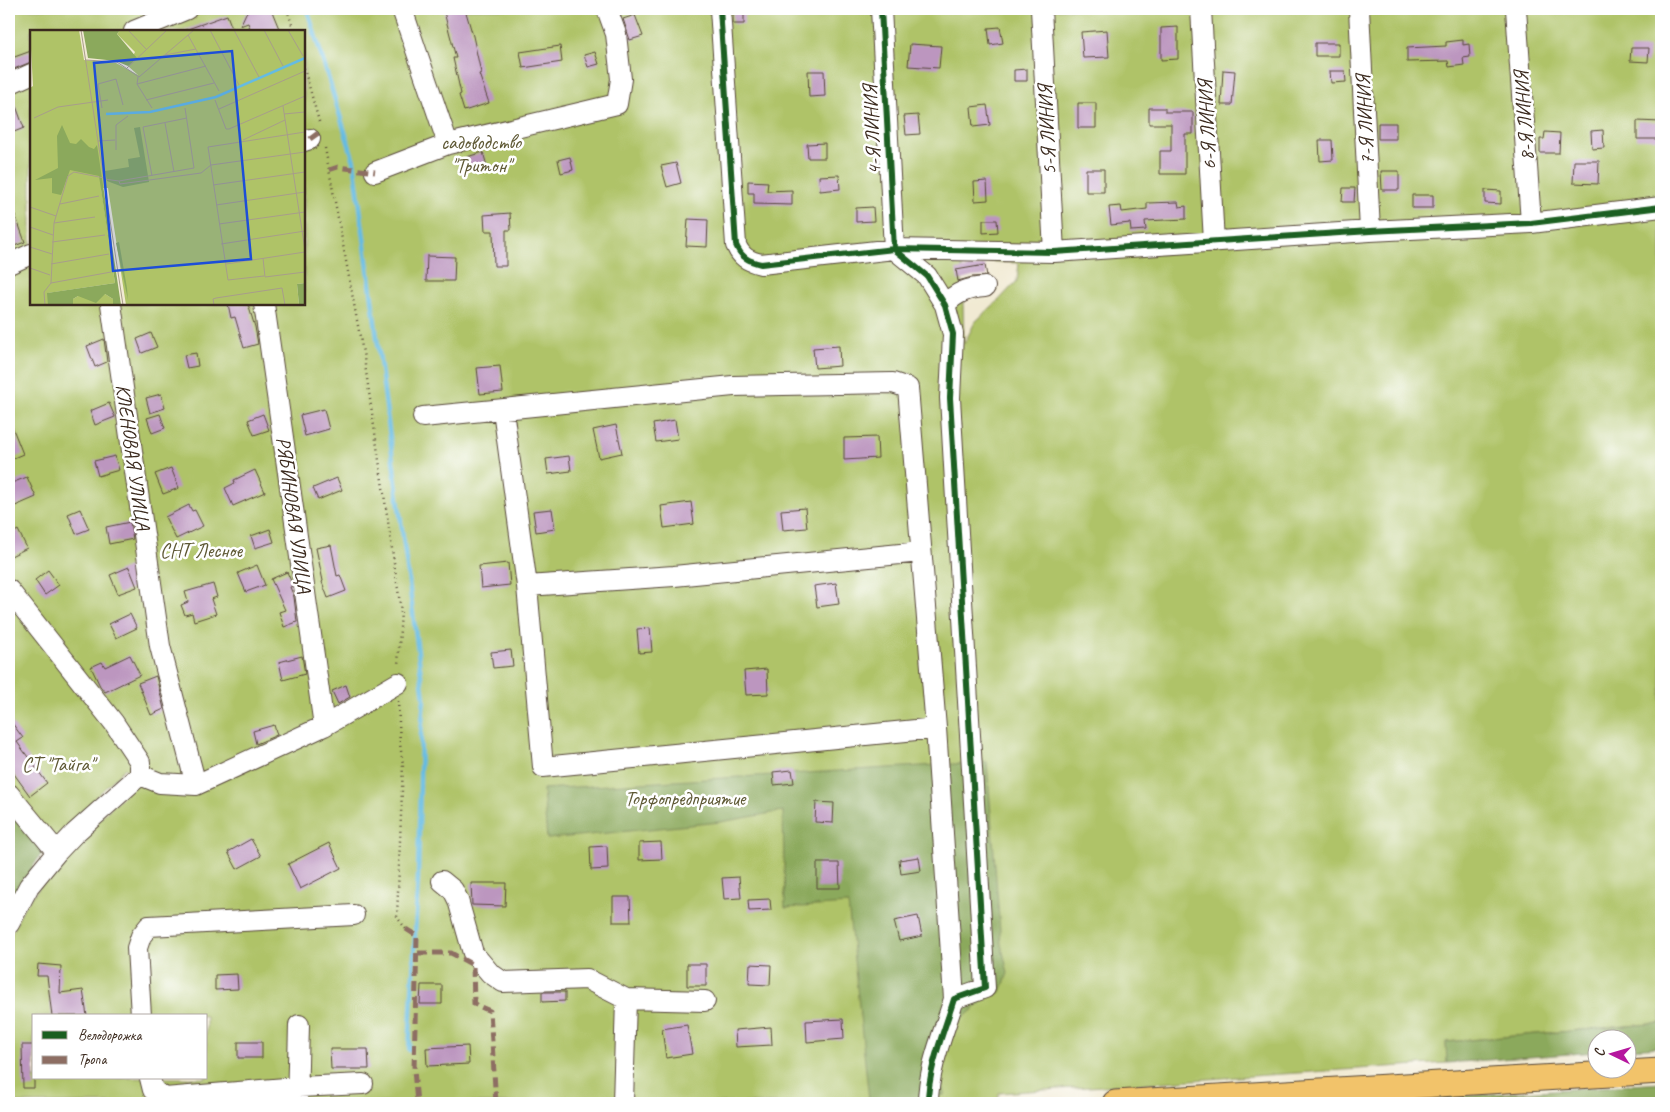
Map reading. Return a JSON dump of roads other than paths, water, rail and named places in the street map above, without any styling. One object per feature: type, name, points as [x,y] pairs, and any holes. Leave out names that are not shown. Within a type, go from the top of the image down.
[{"type":"main road","points":[[1115,1103],[1661,1071]]},
{"type":"street","points":[[136,30],[187,9]]},
{"type":"street","points":[[402,9],[448,144]]},
{"type":"street","points":[[375,172],[448,144],[617,104],[621,78],[616,34],[607,9]]},
{"type":"street","points":[[720,9],[736,245],[744,258],[761,264],[894,249],[1054,252],[1531,223],[1661,208]]},
{"type":"street","name":"4-Я ЛИНИЯ","points":[[881,9],[894,249]]},
{"type":"street","name":"5-Я ЛИНИЯ","points":[[1040,9],[1054,252]]},
{"type":"street","name":"6-Я ЛИНИЯ","points":[[1201,9],[1214,242]]},
{"type":"street","name":"7-Я ЛИНИЯ","points":[[1359,9],[1370,232]]},
{"type":"street","name":"8-Я ЛИНИЯ","points":[[1516,9],[1531,223]]},
{"type":"street","points":[[9,84],[30,74]]},
{"type":"street","points":[[894,249],[927,276],[945,305],[953,334],[950,398],[985,988],[954,999]]},
{"type":"street","points":[[9,264],[30,254]]},
{"type":"street","points":[[945,305],[951,298],[962,291],[985,287]]},
{"type":"street","name":"КЛЕНОВАЯ УЛИЦА","points":[[111,305],[160,646],[196,785]]},
{"type":"street","name":"РЯБИНОВАЯ УЛИЦА","points":[[264,305],[324,726]]},
{"type":"street","points":[[423,417],[733,386],[892,383],[908,388],[936,728],[954,999],[934,1064],[928,1093],[928,1103]]},
{"type":"street","points":[[503,410],[528,586],[543,767],[936,728]]},
{"type":"street","points":[[528,586],[674,576],[921,552]]},
{"type":"street","points":[[9,590],[114,723],[140,762],[140,775],[75,833],[29,886],[9,924]]},
{"type":"street","points":[[140,775],[160,783],[196,785],[324,726],[398,683]]},
{"type":"street","points":[[9,794],[57,852]]},
{"type":"street","points":[[442,881],[452,890],[458,900],[473,954],[490,973],[503,982],[587,978],[626,999],[705,1001]]},
{"type":"street","points":[[141,1014],[137,948],[141,936],[149,926],[354,915]]},
{"type":"street","points":[[623,1103],[626,999]]},
{"type":"street","points":[[297,1095],[299,1025]]},
{"type":"street","points":[[150,1080],[153,1090],[165,1098],[297,1095],[363,1084]]},
{"type":"waterway","points":[[307,9],[354,161],[424,698],[421,735],[418,877],[409,1050]]},
{"type":"park label","name":"садоводство \"Тритон\"","points":[[481,154]]},
{"type":"park label","name":"СНТ Лесное","points":[[201,550]]},
{"type":"park label","name":"СТ \"Тайга\"","points":[[58,764]]},
{"type":"park label","name":"Торфопредприятие","points":[[685,798]]}]
